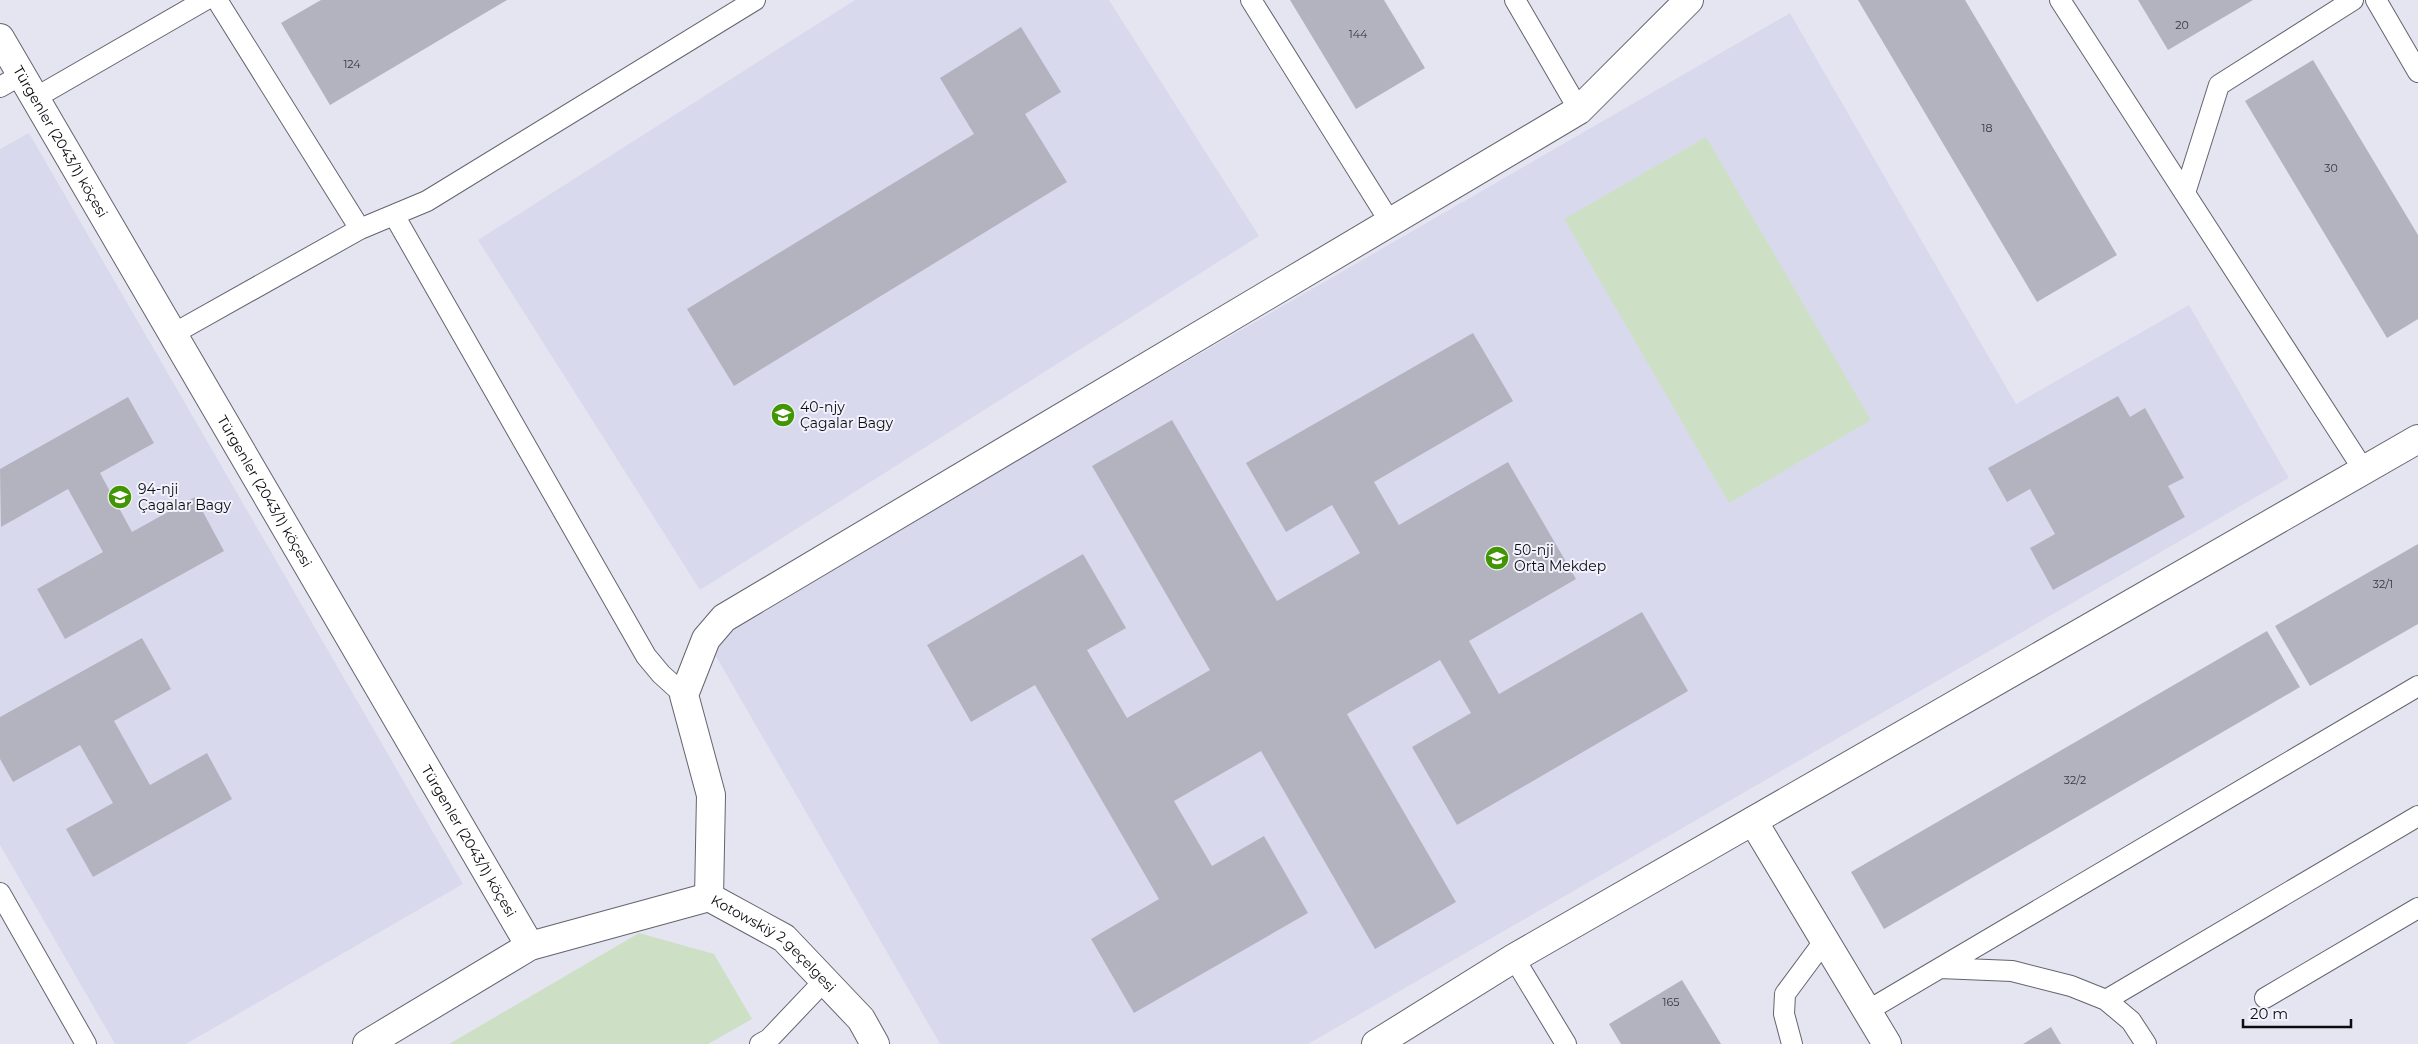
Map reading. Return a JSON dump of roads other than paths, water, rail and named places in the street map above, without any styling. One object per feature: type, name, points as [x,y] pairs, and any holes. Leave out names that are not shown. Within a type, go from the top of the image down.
[{"type":"street","points":[[709,897],[711,795],[684,695],[706,639],[724,618],[1579,110],[1689,0]]},
{"type":"street","name":"Türgenler (2043/1) köçesi","points":[[0,38],[11,81],[35,98],[530,946]]},
{"type":"street","points":[[1376,1044],[1514,958],[2418,439]]},
{"type":"street","points":[[1753,821],[1887,1044]]},
{"type":"street","name":"Kotowskiý 2 geçelgesi","points":[[367,1044],[530,946],[709,897],[784,938],[861,1019],[875,1044]]},
{"type":"lane","points":[[35,98],[181,6],[205,0]]},
{"type":"lane","points":[[217,0],[360,229]]},
{"type":"lane","points":[[173,334],[360,229],[427,201],[755,0]]},
{"type":"lane","points":[[1251,0],[1390,222]]},
{"type":"lane","points":[[1516,0],[1579,110]]},
{"type":"lane","points":[[2060,0],[2363,469]]},
{"type":"lane","points":[[2185,193],[2219,86],[2353,0]]},
{"type":"lane","points":[[2376,0],[2418,72]]},
{"type":"lane","points":[[394,215],[646,656],[661,674],[684,695]]},
{"type":"lane","points":[[1867,1010],[2418,686]]},
{"type":"lane","points":[[2106,1000],[2418,816]]},
{"type":"lane","points":[[0,893],[5,915],[86,1044]]},
{"type":"lane","points":[[2265,998],[2418,908]]},
{"type":"lane","points":[[1792,1044],[1784,1014],[1785,994],[1825,940]]},
{"type":"lane","points":[[1514,958],[1566,1044]]},
{"type":"lane","points":[[1940,968],[2012,971],[2071,986],[2106,1000],[2131,1021],[2146,1044]]},
{"type":"lane","points":[[760,1044],[770,1039],[825,980]]},
{"type":"place","name":"40-njy Çagalar Bagy","points":[[783,415]]},
{"type":"place","name":"94-nji Çagalar Bagy","points":[[120,497]]},
{"type":"place","name":"50-nji Orta Mekdep","points":[[1497,558]]}]
